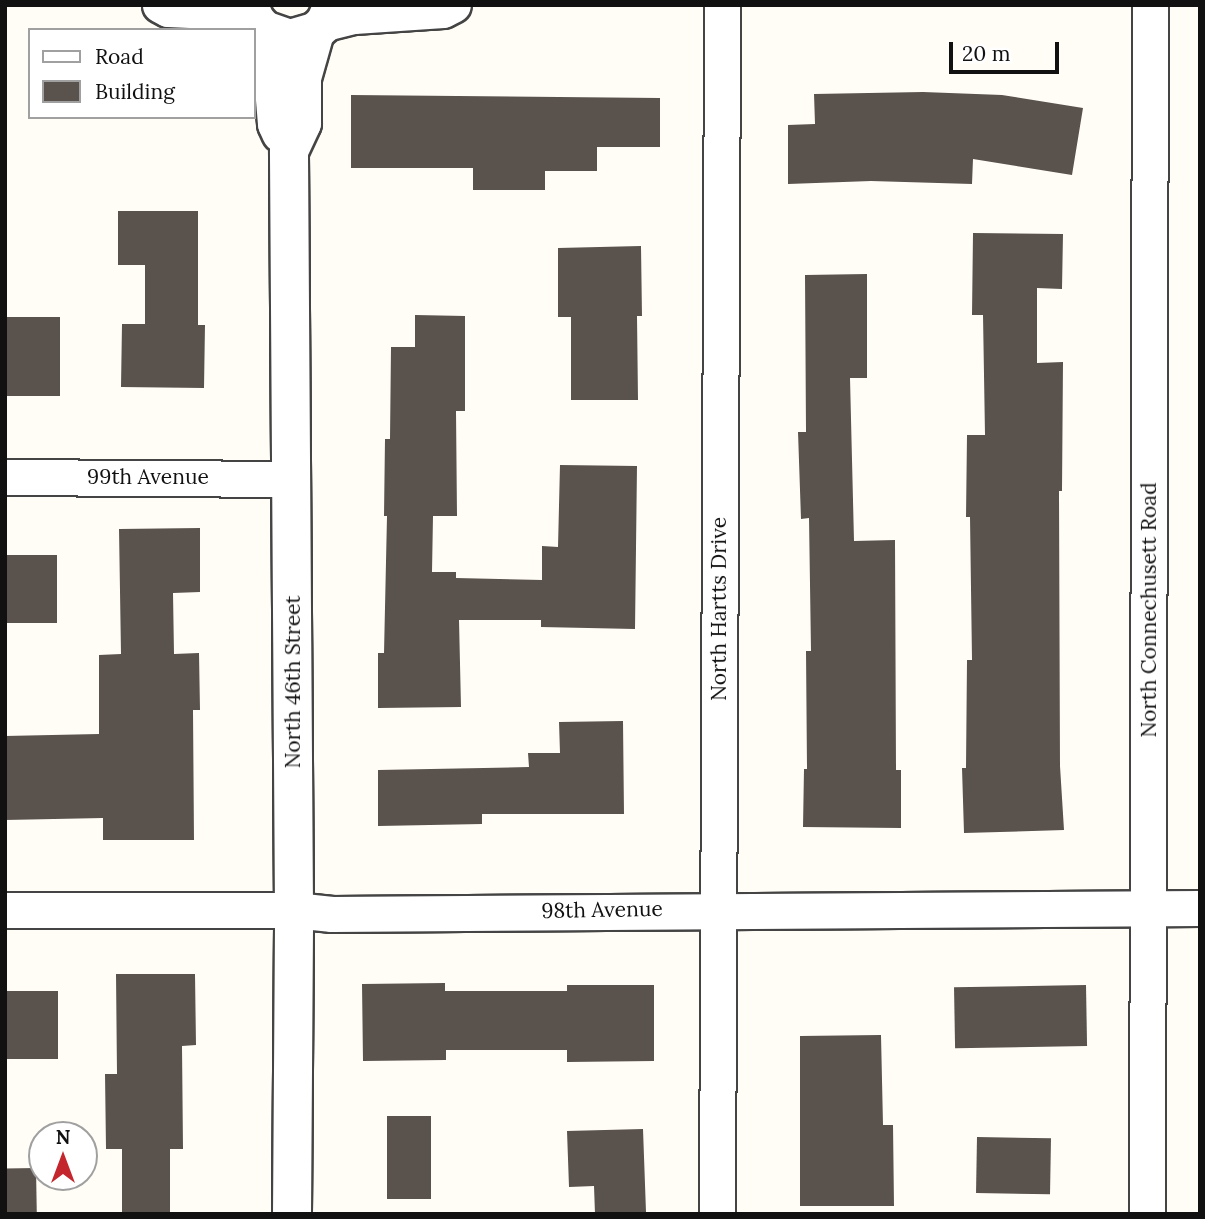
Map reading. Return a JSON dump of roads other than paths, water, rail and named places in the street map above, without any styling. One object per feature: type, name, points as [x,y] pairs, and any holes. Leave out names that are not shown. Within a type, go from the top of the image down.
[{"type":"street","points":[[160,5],[169,9],[234,12],[256,19],[289,39],[324,20],[443,10],[453,5]]},
{"type":"street","name":"North Hartts Drive","points":[[717,1214],[722,5]]},
{"type":"street","name":"North Connechusett Road","points":[[1147,1214],[1150,5]]},
{"type":"street","name":"North 46th Street","points":[[256,19],[275,77],[277,124],[289,151],[294,910],[292,1214]]},
{"type":"street","name":"North 46th Street","points":[[289,151],[302,123],[302,78],[324,20]]},
{"type":"street","name":"99th Avenue","points":[[5,477],[292,479]]},
{"type":"street","name":"98th Avenue","points":[[5,911],[294,910],[332,914],[718,909],[1200,908]]}]
